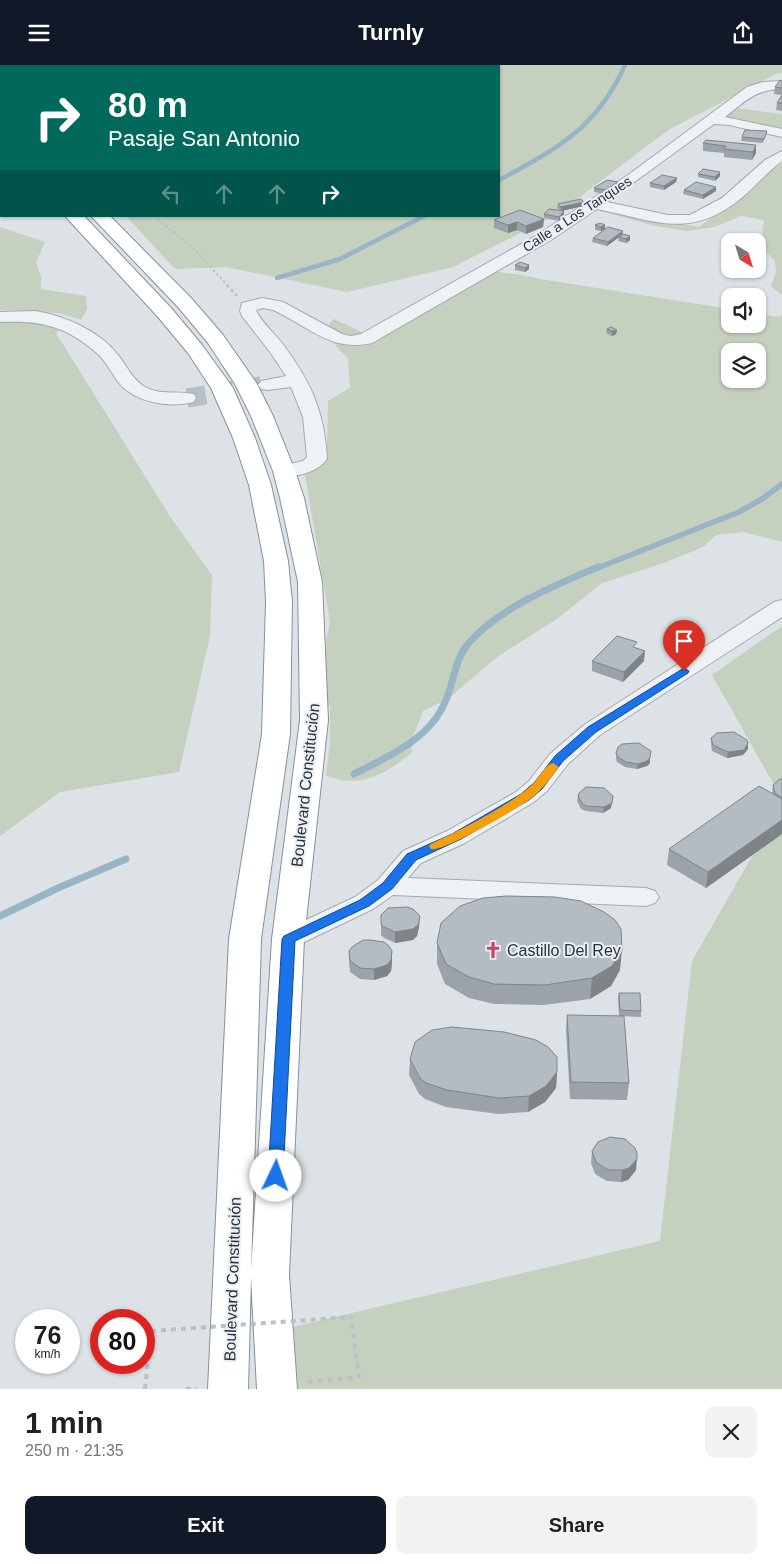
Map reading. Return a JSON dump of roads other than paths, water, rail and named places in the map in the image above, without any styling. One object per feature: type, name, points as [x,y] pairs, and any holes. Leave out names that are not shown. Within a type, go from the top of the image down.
[{"type":"highway","name":"Boulevard Constitución","points":[[75,217],[165,313],[195,349],[222,388],[244,438],[260,485],[276,561],[279,612],[276,734],[245,939],[228,1389]]},
{"type":"highway","name":"Boulevard Constitución","points":[[101,217],[185,303],[216,339],[250,392],[262,416],[284,471],[310,582],[314,720],[288,939],[270,1275],[277,1387]]},
{"type":"street","name":"Calle a Los Tanques","points":[[298,380],[286,359],[248,311],[248,307],[254,304],[269,303],[345,340],[353,342],[366,339],[546,237],[594,205],[756,87],[782,85]]},
{"type":"street","points":[[711,120],[729,121],[782,133]]},
{"type":"street","points":[[594,205],[681,220],[696,218],[704,215],[739,192],[772,161],[782,155]]},
{"type":"street","points":[[0,317],[41,317],[60,321],[104,350],[129,384],[136,389],[158,398],[187,398]]},
{"type":"street","points":[[267,385],[298,380],[306,396],[312,418],[317,459],[309,466],[284,471]]},
{"type":"street","points":[[288,939],[364,903],[388,886],[412,857],[456,837],[525,797],[538,786],[559,759],[592,729],[782,607]]},
{"type":"street","points":[[388,886],[646,897]]},
{"type":"waterway","points":[[500,179],[539,158],[573,135],[602,105],[625,65]]},
{"type":"waterway","points":[[277,278],[340,259],[422,217]]},
{"type":"waterway","points":[[595,569],[739,512],[762,499],[782,484]]},
{"type":"waterway","points":[[354,774],[406,746],[429,726],[445,702],[463,652],[479,632],[510,609],[528,599],[598,567]]},
{"type":"waterway","points":[[0,916],[58,888],[126,859]]},
{"type":"tunnel","points":[[187,398],[267,385]]},
{"type":"place","name":"Castillo Del Rey","points":[[493,950]]}]
